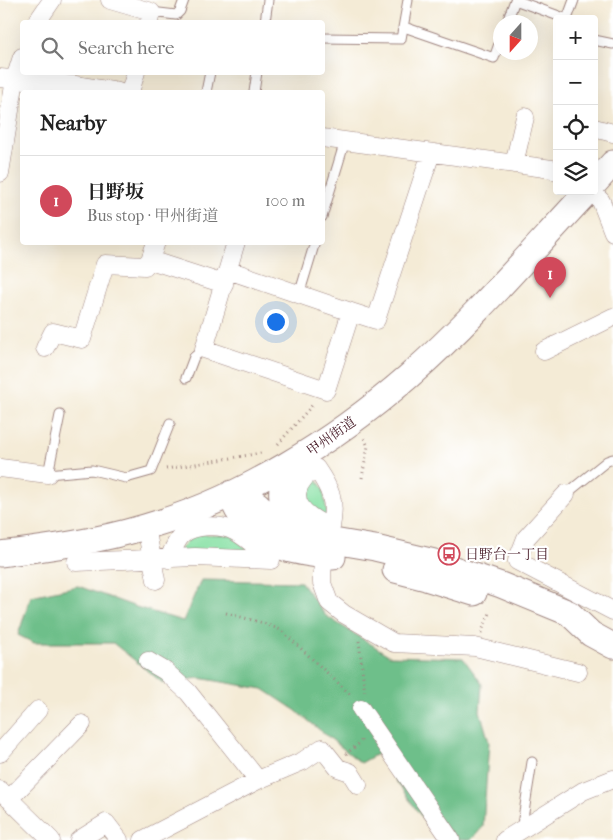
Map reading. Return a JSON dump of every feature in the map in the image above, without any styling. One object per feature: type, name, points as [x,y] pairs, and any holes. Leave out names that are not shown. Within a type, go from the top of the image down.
[{"type":"main road","points":[[598,180],[613,163]]},
{"type":"main road","name":"甲州街道","points":[[0,554],[100,539],[146,527],[213,502],[300,457],[378,402],[423,363],[470,317],[586,195]]},
{"type":"main road","points":[[300,457],[287,474],[281,490],[285,507],[293,521],[307,532],[327,541]]},
{"type":"main road","points":[[232,493],[257,504],[282,527],[304,536],[375,548],[434,562],[501,585],[569,613],[591,634],[613,646]]},
{"type":"street","points":[[38,20],[52,0]]},
{"type":"street","points":[[110,0],[150,18]]},
{"type":"street","points":[[0,173],[8,78],[20,60]]},
{"type":"street","points":[[131,90],[135,75]]},
{"type":"street","points":[[8,78],[105,90]]},
{"type":"street","points":[[514,164],[524,117]]},
{"type":"street","points":[[598,129],[613,132]]},
{"type":"street","points":[[325,138],[553,170]]},
{"type":"street","points":[[150,260],[299,295],[376,320],[431,154]]},
{"type":"street","points":[[594,195],[601,201],[613,232]]},
{"type":"street","points":[[45,348],[53,332],[82,339],[105,264],[145,266],[150,260],[155,245]]},
{"type":"street","points":[[235,245],[204,349],[326,390],[351,312]]},
{"type":"street","points":[[544,350],[613,317]]},
{"type":"street","points":[[0,468],[48,474]]},
{"type":"street","points":[[566,494],[526,538],[517,561],[613,611]]},
{"type":"street","points":[[76,562],[161,559],[195,557],[271,560],[233,530],[220,526],[195,528],[183,535],[161,559],[156,580]]},
{"type":"street","points":[[146,527],[161,559]]},
{"type":"street","points":[[327,541],[322,583],[329,602],[344,614],[394,643],[475,647],[578,672]]},
{"type":"street","points":[[148,661],[165,672],[188,692],[258,780]]},
{"type":"street","points":[[361,709],[451,840]]},
{"type":"street","points":[[0,753],[38,710]]},
{"type":"street","points":[[50,840],[5,794],[82,724]]},
{"type":"street","points":[[143,840],[258,780],[303,761],[322,748],[338,768],[350,772],[358,785]]},
{"type":"street","points":[[505,840],[583,791],[613,778]]},
{"type":"street","points":[[79,840],[106,823],[119,840]]},
{"type":"lane","points":[[150,18],[176,15],[180,11],[184,0]]},
{"type":"lane","points":[[264,20],[268,0]]},
{"type":"lane","points":[[325,38],[401,39],[408,0]]},
{"type":"lane","points":[[510,15],[515,0],[556,15]]},
{"type":"lane","points":[[568,15],[574,0]]},
{"type":"lane","points":[[404,28],[493,58]]},
{"type":"lane","points":[[598,41],[613,44]]},
{"type":"lane","points":[[206,90],[209,75]]},
{"type":"lane","points":[[254,90],[257,75]]},
{"type":"lane","points":[[325,207],[345,141]]},
{"type":"lane","points":[[299,295],[314,245]]},
{"type":"lane","points":[[186,378],[194,357],[204,349]]},
{"type":"lane","points":[[60,415],[48,474],[92,470],[126,478],[151,471],[170,422]]},
{"type":"lane","points":[[566,494],[607,461],[613,459]]},
{"type":"lane","points":[[521,831],[532,762]]},
{"type":"path","points":[[277,445],[326,390]]},
{"type":"path","points":[[362,478],[368,446],[363,436]]},
{"type":"path","points":[[151,471],[262,453]]},
{"type":"path","points":[[475,647],[491,611]]},
{"type":"path","points":[[226,613],[281,630],[353,698],[361,709]]},
{"type":"path","points":[[334,762],[361,742],[361,709],[365,695],[356,621]]},
{"type":"green space","points":[[315,477],[323,489],[328,519],[303,504],[303,485]]},
{"type":"green space","points":[[194,534],[231,535],[252,553],[177,553]]},
{"type":"green space","points":[[201,580],[301,582],[326,616],[390,656],[463,658],[482,684],[480,711],[489,742],[483,827],[471,840],[438,840],[377,754],[361,763],[295,710],[263,689],[199,678],[163,683],[113,643],[34,643],[18,635],[31,596],[78,586],[136,607],[183,621]]},
{"type":"place","name":"日野坂","points":[[550,298]]},
{"type":"place","name":"日野台一丁目","points":[[449,554]]}]
